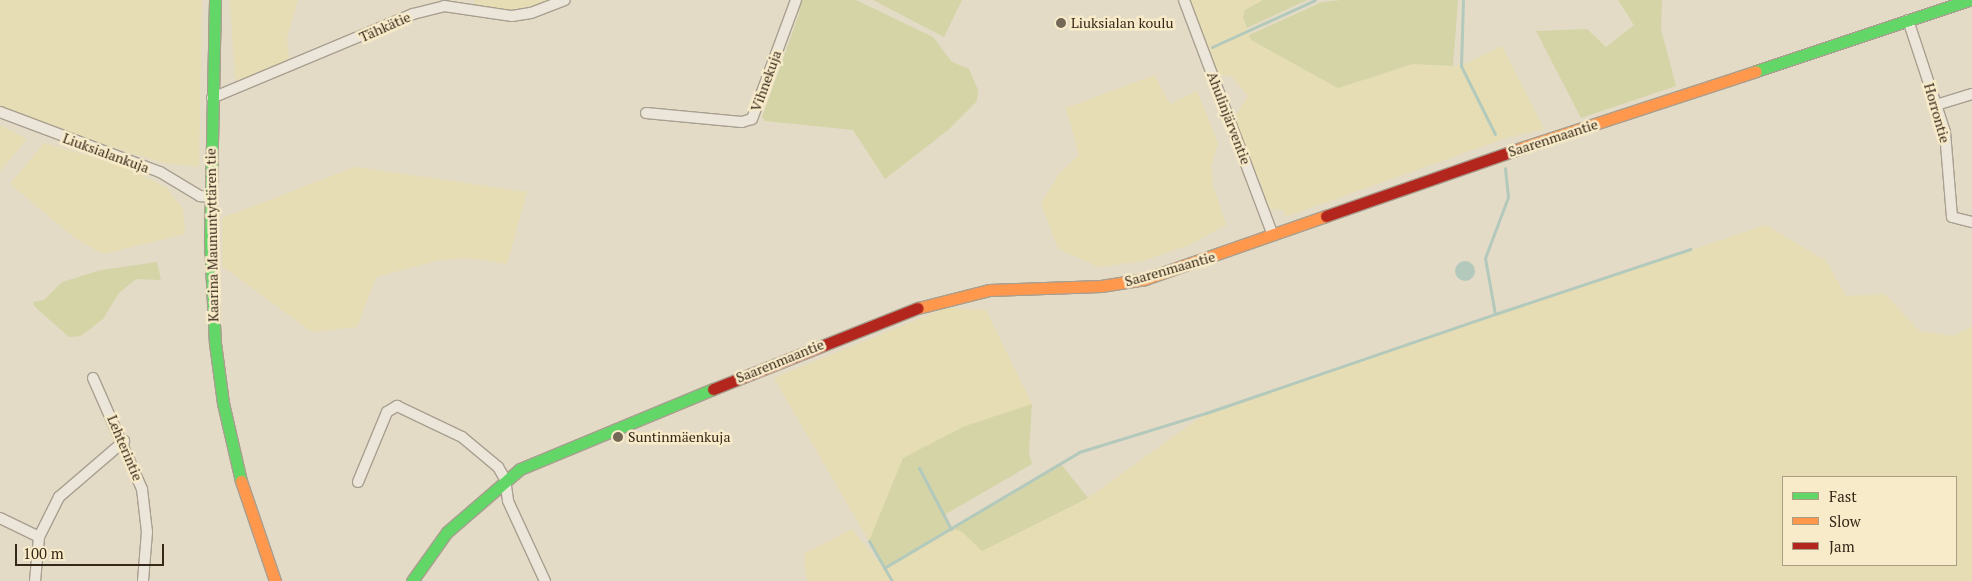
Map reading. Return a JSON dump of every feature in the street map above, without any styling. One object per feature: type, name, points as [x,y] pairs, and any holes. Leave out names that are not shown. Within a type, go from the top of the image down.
[{"type":"street","name":"Kaarina Maununtyttären tie","points":[[215,0],[210,197],[210,287],[223,403],[248,510],[275,581]]},
{"type":"street","name":"Tähkätie","points":[[212,98],[413,14],[444,6],[512,16],[531,14],[565,0]]},
{"type":"street","name":"Vihnekuja","points":[[646,114],[742,122],[752,119],[796,0]]},
{"type":"street","name":"Ahulinjärventie","points":[[1184,0],[1273,235]]},
{"type":"street","name":"Saarenmaantie","points":[[412,581],[447,532],[505,479],[548,456],[902,312],[989,290],[1101,286],[1146,279],[1970,0]]},
{"type":"street","name":"Horrontie","points":[[1908,20],[1945,132],[1952,217],[1972,222]]},
{"type":"street","points":[[1936,105],[1972,94]]},
{"type":"street","name":"Liuksialankuja","points":[[0,112],[160,172],[200,196],[210,197]]},
{"type":"street","name":"Lehterintie","points":[[93,378],[135,465],[146,511],[143,581]]},
{"type":"street","points":[[358,482],[387,412],[397,406],[462,437],[498,468],[505,479],[508,502],[545,581]]},
{"type":"street","points":[[35,581],[39,537],[59,497],[124,441]]},
{"type":"street","points":[[0,518],[39,537]]},
{"type":"shaded area","points":[[0,0],[202,0],[199,167],[164,163],[50,128],[0,106]]},
{"type":"shaded area","points":[[230,0],[298,0],[287,38],[289,59],[263,74],[235,80]]},
{"type":"shaded area","points":[[475,0],[565,0],[531,13],[473,10]]},
{"type":"shaded area","points":[[1184,0],[1263,0],[1243,17],[1251,40],[1338,88],[1413,64],[1461,66],[1502,46],[1544,129],[1506,138],[1285,217],[1284,210],[1262,208],[1231,124],[1248,96],[1231,76],[1213,75]]},
{"type":"shaded area","points":[[1154,75],[1170,104],[1197,91],[1218,143],[1211,166],[1213,186],[1226,225],[1189,245],[1142,261],[1099,267],[1058,249],[1041,203],[1059,174],[1079,155],[1066,108]]},
{"type":"shaded area","points":[[0,125],[27,139],[0,171]]},
{"type":"shaded area","points":[[44,143],[124,166],[167,188],[183,209],[185,234],[103,254],[75,238],[10,184]]},
{"type":"shaded area","points":[[355,167],[527,192],[507,264],[469,258],[440,260],[376,277],[357,327],[312,332],[222,266],[222,218]]},
{"type":"shaded area","points":[[1766,225],[1826,261],[1846,296],[1885,294],[1919,331],[1953,336],[1972,326],[1972,581],[807,581],[804,554],[852,529],[884,568],[951,529],[961,531],[982,550],[1088,498],[1206,413]]},
{"type":"shaded area","points":[[1465,261],[1472,264],[1475,271],[1472,278],[1465,281],[1458,278],[1455,271],[1458,264]]},
{"type":"shaded area","points":[[946,308],[986,310],[1032,404],[1005,415],[869,541],[774,378]]},
{"type":"green space","points":[[800,0],[856,0],[933,37],[952,62],[969,69],[978,90],[977,101],[947,131],[885,179],[853,130],[765,121],[762,117],[799,14]]},
{"type":"green space","points":[[873,0],[962,0],[944,37]]},
{"type":"green space","points":[[1263,0],[1307,0],[1247,28],[1243,17],[1245,10]]},
{"type":"green space","points":[[1342,0],[1458,0],[1453,66],[1413,64],[1338,88],[1251,40],[1249,35],[1322,2]]},
{"type":"green space","points":[[1618,0],[1662,0],[1661,29],[1676,86],[1581,118],[1536,31],[1587,29],[1606,47],[1634,25]]},
{"type":"green space","points":[[157,262],[161,280],[136,279],[119,293],[103,319],[81,336],[69,337],[34,306],[33,302],[44,300],[62,282],[101,270]]},
{"type":"green space","points":[[1032,404],[1029,453],[1032,464],[946,514],[951,529],[884,568],[869,541],[903,458],[965,426]]},
{"type":"green space","points":[[1061,464],[1088,498],[982,551],[961,531],[951,529]]},
{"type":"waterway","points":[[1212,47],[1315,0]]},
{"type":"waterway","points":[[1463,0],[1461,66],[1495,134]]},
{"type":"waterway","points":[[884,568],[1079,452],[1206,413],[1495,314],[1485,258],[1508,197],[1505,168]]},
{"type":"waterway","points":[[1495,314],[1690,249]]},
{"type":"waterway","points":[[919,468],[951,529]]},
{"type":"waterway","points":[[869,541],[892,581]]},
{"type":"traffic: fast","points":[[215,0],[210,242],[215,343],[223,403],[241,481]]},
{"type":"traffic: fast","points":[[1756,71],[1969,0]]},
{"type":"traffic: fast","points":[[412,581],[447,532],[520,469],[713,389]]},
{"type":"traffic: slow","points":[[1518,149],[1756,71]]},
{"type":"traffic: slow","points":[[918,308],[989,290],[1101,286],[1145,279],[1326,216]]},
{"type":"traffic: slow","points":[[241,481],[275,581]]},
{"type":"traffic: jam","points":[[1326,216],[1518,149]]},
{"type":"traffic: jam","points":[[713,389],[918,308]]},
{"type":"place","name":"Liuksialan koulu","points":[[1061,23]]},
{"type":"place","name":"Suntinmäenkuja","points":[[618,437]]}]
